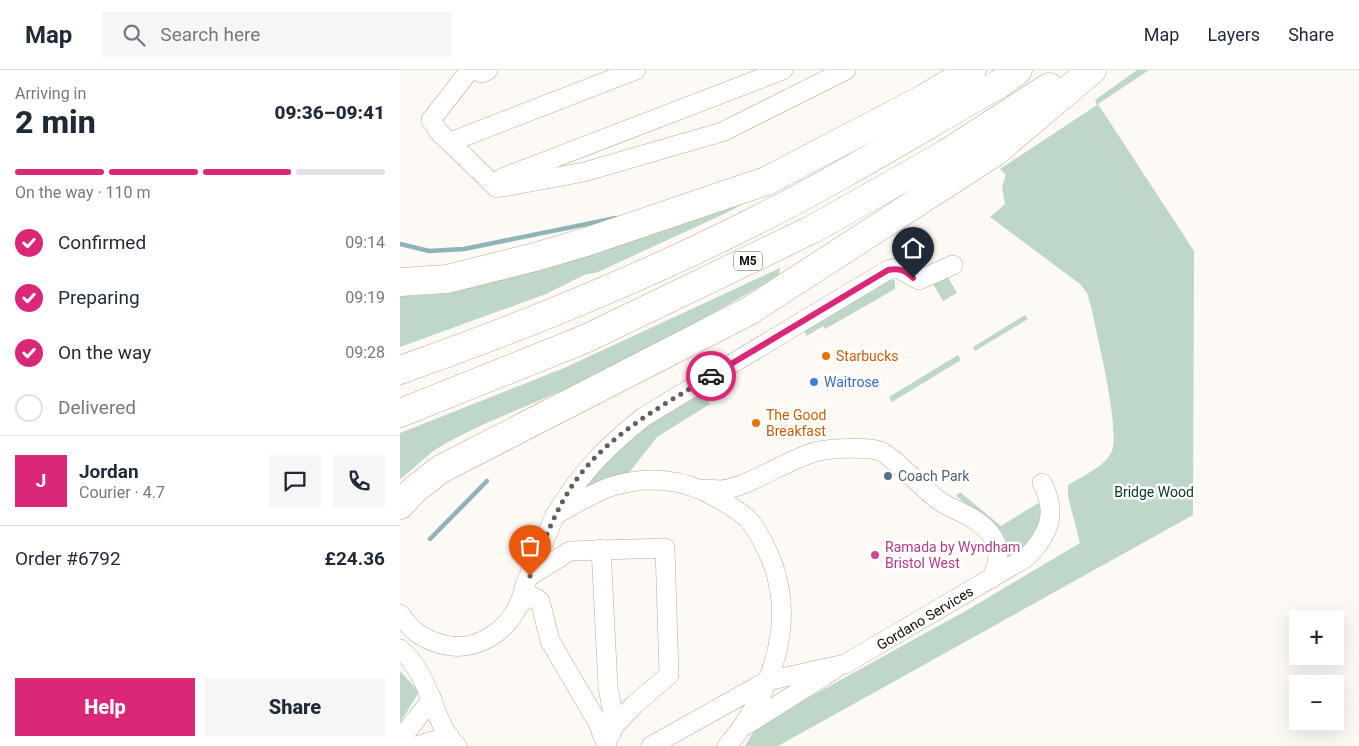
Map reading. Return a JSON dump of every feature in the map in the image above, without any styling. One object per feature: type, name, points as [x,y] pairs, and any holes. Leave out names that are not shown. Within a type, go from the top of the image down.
[{"type":"highway","points":[[400,282],[447,279],[535,257],[586,242],[766,180],[922,100],[972,70]]},
{"type":"highway","name":"M5","points":[[400,370],[564,310],[747,225],[837,177],[999,84],[1018,70]]},
{"type":"highway","name":"M5","points":[[400,413],[585,339],[813,229],[944,155],[1076,70]]},
{"type":"highway","points":[[400,504],[415,489],[441,469],[749,311],[995,152],[1092,70]]},
{"type":"lane","points":[[470,70],[431,120],[450,142],[497,188],[584,172],[722,132],[846,70]]},
{"type":"lane","points":[[476,70],[482,73],[488,70]]},
{"type":"lane","points":[[450,142],[636,70]]},
{"type":"lane","points":[[491,182],[784,70]]},
{"type":"lane","points":[[400,614],[408,626],[420,637],[451,646],[465,646],[490,638],[510,618],[519,604],[556,515],[571,488],[593,461],[618,437],[645,416],[888,270],[897,268],[907,271],[913,278],[919,280],[953,265]]},
{"type":"lane","points":[[556,515],[599,491],[642,480],[672,480],[701,489],[722,490],[738,485],[783,464],[820,451],[847,449],[880,451],[938,500],[968,516],[989,531],[997,547],[999,560],[992,578]]},
{"type":"lane","name":"Gordano Services","points":[[651,746],[767,681],[845,664],[1026,557],[1041,543],[1050,520],[1042,483]]},
{"type":"lane","points":[[701,489],[747,518],[763,540],[774,566],[782,598],[783,620],[779,647],[767,681],[746,725]]},
{"type":"lane","points":[[530,576],[570,551],[665,548],[669,675],[634,704],[615,725],[606,744]]},
{"type":"lane","points":[[601,549],[608,687],[615,725]]},
{"type":"lane","points":[[519,604],[532,596],[540,601],[550,641],[598,723],[606,744]]},
{"type":"lane","points":[[400,649],[417,668],[453,741],[416,746]]},
{"type":"lane","points":[[727,746],[746,725],[845,664]]},
{"type":"lane","points":[[400,740],[432,699]]},
{"type":"green space","name":"Bridge Wood","points":[[1137,70],[1149,70],[1098,104],[1194,251],[1193,515],[778,746],[745,746],[757,726],[969,609],[1080,543],[1068,497],[1068,485],[1103,463],[1111,453],[1114,442],[1111,405],[1091,306],[1087,293],[1080,284],[990,217],[1005,204],[1002,187],[1006,175],[1000,169],[1097,105],[1095,100]]},
{"type":"green space","points":[[770,190],[724,214],[598,272],[584,275],[546,294],[400,347],[400,295],[417,296],[470,288],[597,251],[713,212]]},
{"type":"green space","points":[[780,268],[779,275],[730,304],[653,345],[576,384],[454,439],[433,451],[400,479],[400,433],[564,368]]},
{"type":"green space","points":[[947,276],[957,293],[943,301],[933,284]]},
{"type":"green space","points":[[889,278],[895,281],[895,289],[825,329],[823,326],[807,336],[803,329]]},
{"type":"green space","points":[[1025,315],[1028,319],[975,351],[973,347]]},
{"type":"green space","points":[[958,355],[961,360],[892,402],[889,397]]},
{"type":"green space","points":[[700,387],[710,404],[657,437],[628,474],[581,493],[612,449]]},
{"type":"green space","points":[[960,492],[1001,526],[1038,503],[1042,515],[1038,529],[1021,552],[1007,559],[988,521],[956,496]]},
{"type":"green space","points":[[400,671],[419,692],[400,723]]},
{"type":"waterway","points":[[400,244],[429,251],[464,249],[616,218]]},
{"type":"waterway","points":[[430,539],[487,481]]},
{"type":"way so far","points":[[530,576],[556,515],[571,488],[593,461],[618,437],[645,416],[711,376]]},
{"type":"place","name":"Starbucks","points":[[826,356]]},
{"type":"place","name":"Waitrose","points":[[814,382]]},
{"type":"place","name":"The Good Breakfast","points":[[756,423]]},
{"type":"place","name":"Coach Park","points":[[888,476]]},
{"type":"place","name":"Ramada by Wyndham Bristol West","points":[[875,555]]},
{"type":"route","points":[[711,376],[888,270],[897,268],[907,271],[913,278]]}]
